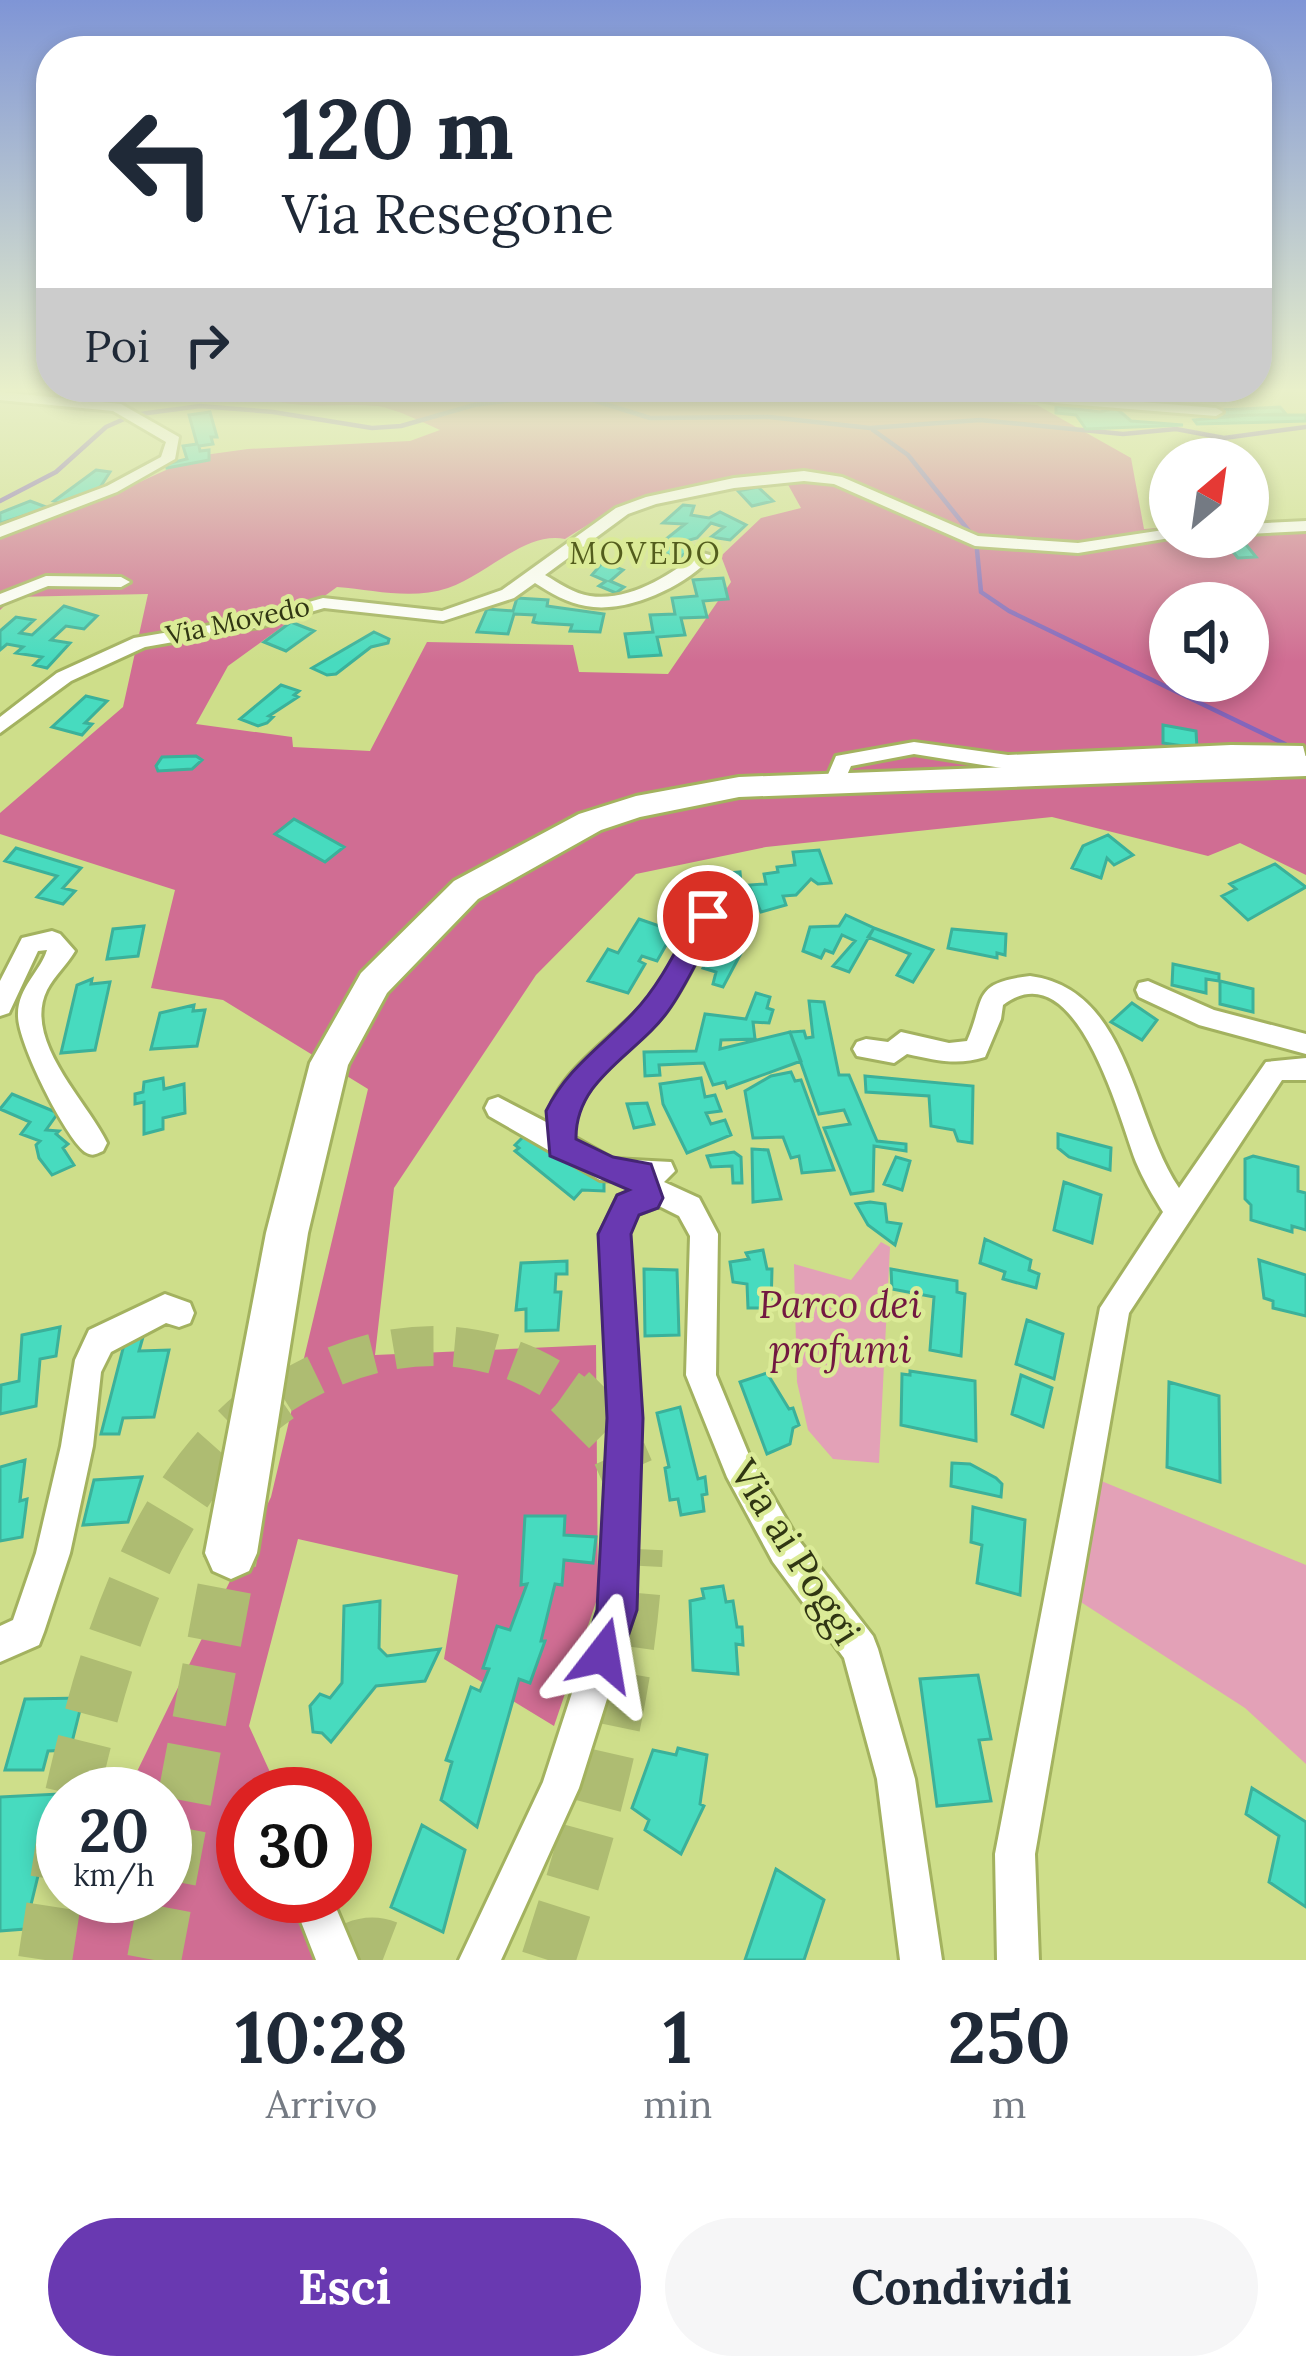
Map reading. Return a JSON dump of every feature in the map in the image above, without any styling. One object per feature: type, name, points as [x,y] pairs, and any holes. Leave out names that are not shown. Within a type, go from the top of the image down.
[{"type":"highway","points":[[231,1553],[312,1119],[328,1063],[374,983],[466,890],[590,822],[636,807],[739,787],[1305,759]]},
{"type":"street","points":[[0,532],[130,479]]},
{"type":"street","name":"Via Movedo","points":[[0,727],[64,676],[140,642],[259,622],[322,603],[443,616],[508,594],[633,506],[769,479]]},
{"type":"street","name":"Via Movedo","points":[[833,479],[975,541],[1078,548],[1149,537]]},
{"type":"street","points":[[1269,528],[1306,526]]},
{"type":"street","points":[[534,575],[580,600],[601,603],[681,576],[705,556]]},
{"type":"street","points":[[0,599],[46,581],[121,582]]},
{"type":"street","points":[[561,1146],[561,1111],[596,1062],[662,999],[708,916]]},
{"type":"street","points":[[0,1006],[30,944],[52,940],[61,945],[63,951],[32,997],[29,1022],[44,1060],[94,1143]]},
{"type":"street","points":[[866,1049],[894,1053],[902,1042],[949,1053],[976,1050],[989,1019],[989,1003],[1003,989],[1040,983],[1065,995],[1110,1055],[1152,1169],[1179,1211]]},
{"type":"street","points":[[1148,990],[1208,1018],[1306,1044]]},
{"type":"street","points":[[1018,1960],[1015,1854],[1114,1308],[1275,1069],[1306,1068]]},
{"type":"street","name":"Via ai Poggi","points":[[498,1108],[610,1171],[649,1181],[689,1207],[704,1234],[701,1375],[738,1466],[785,1550],[860,1649],[896,1779],[921,1960]]},
{"type":"street","points":[[480,1960],[560,1788],[617,1610],[625,1418],[614,1234],[628,1205],[649,1181]]},
{"type":"street","points":[[0,1644],[26,1632],[53,1553],[77,1446],[86,1371],[100,1341],[165,1308],[179,1313]]},
{"type":"street","points":[[322,1923],[337,1960]]},
{"type":"green space","name":"Parco dei profumi","points":[[881,1242],[890,1247],[879,1463],[833,1459],[808,1430],[797,1382],[794,1264],[851,1280]]},
{"type":"green space","points":[[1094,1478],[1306,1565],[1306,1764],[1245,1708],[1073,1597]]},
{"type":"shaded area","points":[[145,479],[1135,479],[1144,529],[1149,529],[1149,558],[1269,558],[1269,523],[1306,522],[1306,875],[1240,843],[1208,856],[1052,817],[766,847],[636,874],[536,975],[394,1188],[375,1355],[596,1345],[598,1596],[554,1726],[444,1659],[458,1575],[298,1539],[249,1726],[268,1767],[216,1767],[216,1923],[339,1923],[356,1960],[45,1960],[63,1923],[192,1923],[192,1767],[139,1767],[271,1497],[368,1089],[223,1000],[151,988],[175,890],[0,834],[0,813],[123,707],[148,594],[14,597],[0,610],[0,526]],"holes":[[[786,481],[801,508],[761,518],[721,556],[731,582],[668,674],[579,672],[573,645],[427,642],[370,751],[293,747],[292,737],[196,724],[228,666],[337,587],[434,592],[463,582],[535,541],[565,539],[645,499],[725,483]]]},
{"type":"building","points":[[83,479],[105,479],[101,486],[106,487],[67,504],[54,501]]},
{"type":"building","points":[[758,487],[773,501],[752,506],[738,491]]},
{"type":"building","points":[[30,501],[49,508],[0,523],[0,513]]},
{"type":"building","points":[[683,505],[694,506],[691,515],[709,518],[720,512],[746,525],[730,540],[711,537],[724,527],[711,523],[697,538],[682,542],[695,547],[677,559],[653,547],[676,543],[666,539],[685,524],[663,523]]},
{"type":"building","points":[[603,562],[623,570],[610,581],[624,587],[616,593],[599,586],[606,581],[592,575]]},
{"type":"building","points":[[723,578],[728,599],[703,601],[707,617],[681,618],[685,635],[657,637],[661,655],[629,657],[625,634],[653,632],[650,615],[675,614],[672,598],[697,596],[693,580]]},
{"type":"building","points":[[517,598],[548,600],[547,606],[604,614],[600,632],[570,631],[572,625],[538,623],[533,622],[535,615],[514,614],[508,634],[477,632],[487,609],[513,611]]},
{"type":"building","points":[[64,606],[97,616],[84,629],[66,626],[51,640],[70,643],[47,668],[34,665],[42,657],[16,653],[23,647],[7,644],[0,650],[0,631],[16,617],[34,620],[20,633],[32,635]]},
{"type":"building","points":[[291,622],[314,631],[286,651],[264,642]]},
{"type":"building","points":[[374,632],[389,639],[388,643],[371,647],[336,674],[312,668]]},
{"type":"building","points":[[281,685],[299,691],[294,695],[298,697],[269,716],[273,717],[267,723],[258,726],[240,719]]},
{"type":"building","points":[[86,696],[107,701],[85,723],[92,724],[82,735],[52,727]]},
{"type":"building","points":[[1163,725],[1196,731],[1197,748],[1163,743]]},
{"type":"building","points":[[162,757],[202,760],[192,769],[158,771],[156,766]]},
{"type":"building","points":[[294,819],[344,847],[325,862],[275,834]]},
{"type":"building","points":[[1108,835],[1133,855],[1114,865],[1107,858],[1101,878],[1072,868],[1083,846]]},
{"type":"building","points":[[16,848],[81,868],[63,888],[75,891],[63,904],[37,897],[57,876],[5,861]]},
{"type":"building","points":[[819,850],[831,883],[811,879],[796,895],[783,896],[786,905],[761,912],[749,885],[766,884],[764,874],[795,865],[793,852]]},
{"type":"building","points":[[1275,864],[1306,887],[1248,920],[1222,896],[1236,889],[1230,884]]},
{"type":"building","points":[[740,872],[743,905],[706,902],[707,892],[713,892],[711,880],[719,879],[718,874]]},
{"type":"building","points":[[846,915],[874,928],[849,972],[833,966],[855,941],[842,935],[833,953],[825,950],[821,958],[803,951],[810,927],[839,926]]},
{"type":"building","points":[[639,919],[674,931],[657,961],[642,956],[639,961],[645,964],[628,993],[588,981],[608,949],[618,953]]},
{"type":"building","points":[[144,926],[138,956],[107,959],[113,929]]},
{"type":"building","points":[[874,928],[933,950],[913,982],[897,975],[910,954],[868,937]]},
{"type":"building","points":[[952,929],[1006,934],[1005,955],[997,953],[997,958],[948,948]]},
{"type":"building","points":[[721,935],[748,940],[723,987],[713,984],[716,972],[703,968]]},
{"type":"building","points":[[1173,964],[1219,974],[1219,981],[1206,979],[1206,993],[1172,985]]},
{"type":"building","points":[[92,979],[91,984],[110,982],[95,1050],[61,1053],[77,985]]},
{"type":"building","points":[[1220,981],[1253,989],[1253,1012],[1220,1004]]},
{"type":"building","points":[[756,993],[770,997],[769,1023],[753,1022],[755,1039],[721,1040],[720,1049],[790,1032],[801,1061],[727,1088],[725,1082],[713,1085],[704,1063],[659,1065],[660,1075],[645,1076],[644,1052],[696,1051],[705,1014],[746,1019]]},
{"type":"building","points":[[809,1001],[824,1002],[839,1075],[849,1075],[877,1141],[906,1144],[906,1151],[874,1146],[873,1191],[851,1194],[824,1128],[850,1124],[844,1110],[819,1114],[790,1032],[804,1031],[806,1038],[813,1037]]},
{"type":"building","points":[[1132,1003],[1157,1020],[1142,1040],[1111,1022]]},
{"type":"building","points":[[194,1005],[193,1011],[205,1010],[197,1046],[151,1049],[160,1013]]},
{"type":"building","points":[[791,1072],[795,1081],[801,1080],[834,1170],[802,1173],[799,1156],[791,1158],[783,1137],[753,1138],[745,1091],[771,1076]]},
{"type":"building","points":[[865,1076],[973,1086],[972,1143],[958,1141],[954,1130],[931,1126],[929,1096],[866,1092]]},
{"type":"building","points":[[163,1078],[164,1089],[184,1084],[185,1113],[163,1118],[163,1129],[144,1134],[144,1102],[135,1104],[135,1094],[143,1092],[144,1082]]},
{"type":"building","points":[[701,1078],[705,1097],[715,1095],[721,1111],[706,1113],[711,1124],[725,1120],[731,1135],[687,1153],[663,1104],[660,1084]]},
{"type":"building","points":[[12,1094],[58,1113],[46,1130],[59,1131],[56,1134],[68,1144],[63,1148],[74,1165],[52,1175],[39,1158],[36,1145],[40,1141],[21,1134],[30,1122],[0,1109]]},
{"type":"building","points":[[647,1103],[654,1124],[634,1128],[627,1104]]},
{"type":"building","points":[[529,1131],[604,1172],[604,1191],[582,1190],[574,1199],[515,1151]]},
{"type":"building","points":[[1058,1134],[1111,1148],[1110,1170],[1069,1157],[1058,1148]]},
{"type":"building","points":[[752,1149],[768,1150],[781,1199],[753,1202]]},
{"type":"building","points":[[734,1152],[741,1157],[742,1183],[733,1183],[732,1166],[711,1167],[707,1156]]},
{"type":"building","points":[[1253,1156],[1298,1167],[1298,1191],[1306,1193],[1306,1230],[1292,1226],[1292,1232],[1251,1220],[1251,1205],[1245,1199],[1245,1159]]},
{"type":"building","points":[[896,1157],[910,1161],[902,1190],[884,1184]]},
{"type":"building","points":[[1064,1182],[1101,1195],[1092,1243],[1054,1230]]},
{"type":"building","points":[[856,1204],[885,1204],[887,1222],[901,1224],[895,1245],[868,1225]]},
{"type":"building","points":[[985,1239],[1031,1260],[1029,1270],[1039,1274],[1036,1288],[1003,1279],[1005,1272],[980,1263]]},
{"type":"building","points":[[763,1250],[767,1269],[772,1269],[771,1308],[748,1308],[747,1284],[733,1282],[730,1262],[749,1259],[746,1253]]},
{"type":"building","points":[[1259,1260],[1306,1275],[1306,1316],[1273,1308],[1273,1301],[1264,1298]]},
{"type":"building","points":[[567,1261],[567,1274],[556,1274],[555,1292],[561,1292],[558,1330],[526,1331],[526,1309],[516,1310],[521,1263]]},
{"type":"building","points":[[644,1269],[677,1270],[679,1335],[645,1336]]},
{"type":"building","points":[[891,1269],[957,1281],[957,1292],[965,1294],[961,1356],[930,1350],[934,1297],[892,1289]]},
{"type":"building","points":[[1027,1320],[1063,1334],[1054,1379],[1016,1364]]},
{"type":"building","points":[[60,1327],[56,1356],[40,1359],[36,1406],[0,1414],[1,1385],[19,1381],[22,1335]]},
{"type":"building","points":[[126,1337],[143,1337],[139,1351],[169,1350],[154,1417],[123,1418],[119,1434],[101,1434]]},
{"type":"building","points":[[910,1371],[975,1381],[976,1441],[901,1425],[902,1374],[910,1375]]},
{"type":"building","points":[[767,1373],[789,1409],[793,1408],[799,1425],[793,1428],[790,1444],[767,1454],[740,1382]]},
{"type":"building","points":[[1021,1375],[1052,1388],[1043,1427],[1012,1414]]},
{"type":"building","points":[[1169,1382],[1219,1396],[1220,1482],[1167,1467]]},
{"type":"building","points":[[680,1407],[698,1479],[705,1477],[707,1494],[702,1495],[704,1511],[681,1515],[678,1499],[670,1500],[665,1468],[669,1467],[657,1413]]},
{"type":"building","points":[[25,1460],[22,1537],[0,1541],[0,1467]]},
{"type":"building","points":[[952,1463],[970,1464],[996,1478],[1002,1484],[1001,1497],[951,1486]]},
{"type":"building","points":[[142,1477],[128,1522],[83,1525],[94,1480]]},
{"type":"building","points":[[973,1507],[1025,1520],[1020,1595],[977,1583],[982,1545],[971,1542]]},
{"type":"building","points":[[525,1516],[565,1516],[564,1535],[596,1537],[593,1563],[564,1560],[562,1585],[555,1584],[541,1641],[545,1641],[530,1683],[519,1679],[477,1827],[441,1800],[452,1762],[446,1760],[471,1687],[480,1691],[489,1669],[483,1668],[497,1626],[510,1630],[527,1584],[521,1585]]},
{"type":"building","points":[[723,1586],[726,1602],[733,1601],[737,1627],[742,1627],[743,1645],[736,1644],[738,1674],[693,1670],[690,1601],[704,1598],[702,1589]]},
{"type":"building","points":[[380,1601],[379,1648],[387,1656],[440,1649],[425,1681],[376,1686],[331,1742],[313,1732],[310,1706],[320,1694],[330,1698],[342,1683],[344,1606]]},
{"type":"building","points":[[978,1675],[991,1739],[979,1740],[991,1801],[937,1806],[920,1679]]},
{"type":"building","points":[[83,1698],[70,1750],[48,1751],[44,1767],[36,1770],[5,1770],[25,1699]]},
{"type":"building","points":[[678,1748],[707,1755],[700,1804],[704,1806],[681,1854],[645,1830],[649,1820],[632,1808],[653,1750],[676,1755]]},
{"type":"building","points":[[1252,1788],[1306,1822],[1306,1907],[1269,1882],[1279,1836],[1246,1814]]},
{"type":"building","points":[[36,1795],[36,1884],[25,1929],[0,1931],[0,1797]]},
{"type":"building","points":[[422,1825],[465,1850],[443,1932],[391,1907]]},
{"type":"building","points":[[776,1869],[824,1900],[804,1960],[745,1960]]},
{"type":"waterway","points":[[0,501],[42,479]]},
{"type":"waterway","points":[[928,479],[973,536]]},
{"type":"waterway","points":[[977,550],[981,592],[1009,611],[1285,744]]},
{"type":"tunnel","points":[[285,1392],[353,1359],[428,1346],[503,1357],[571,1392]]},
{"type":"tunnel","points":[[78,1767],[119,1625],[169,1518],[202,1469],[240,1427],[285,1392]]},
{"type":"tunnel","points":[[281,1394],[285,1392]]},
{"type":"tunnel","points":[[571,1392],[609,1430],[627,1471]]},
{"type":"tunnel","points":[[548,1960],[606,1758],[626,1655],[636,1549]]},
{"type":"tunnel","points":[[154,1960],[231,1553]]},
{"type":"tunnel","points":[[45,1960],[51,1923]]},
{"type":"tunnel","points":[[338,1960],[364,1945],[390,1949],[408,1960]]},
{"type":"district","name":"MOVEDO","points":[[646,554]]},
{"type":"route","points":[[603,1655],[617,1610],[625,1418],[614,1234],[628,1205],[647,1198],[640,1174],[610,1171],[561,1146],[561,1111],[596,1062],[662,999],[708,916]]}]
